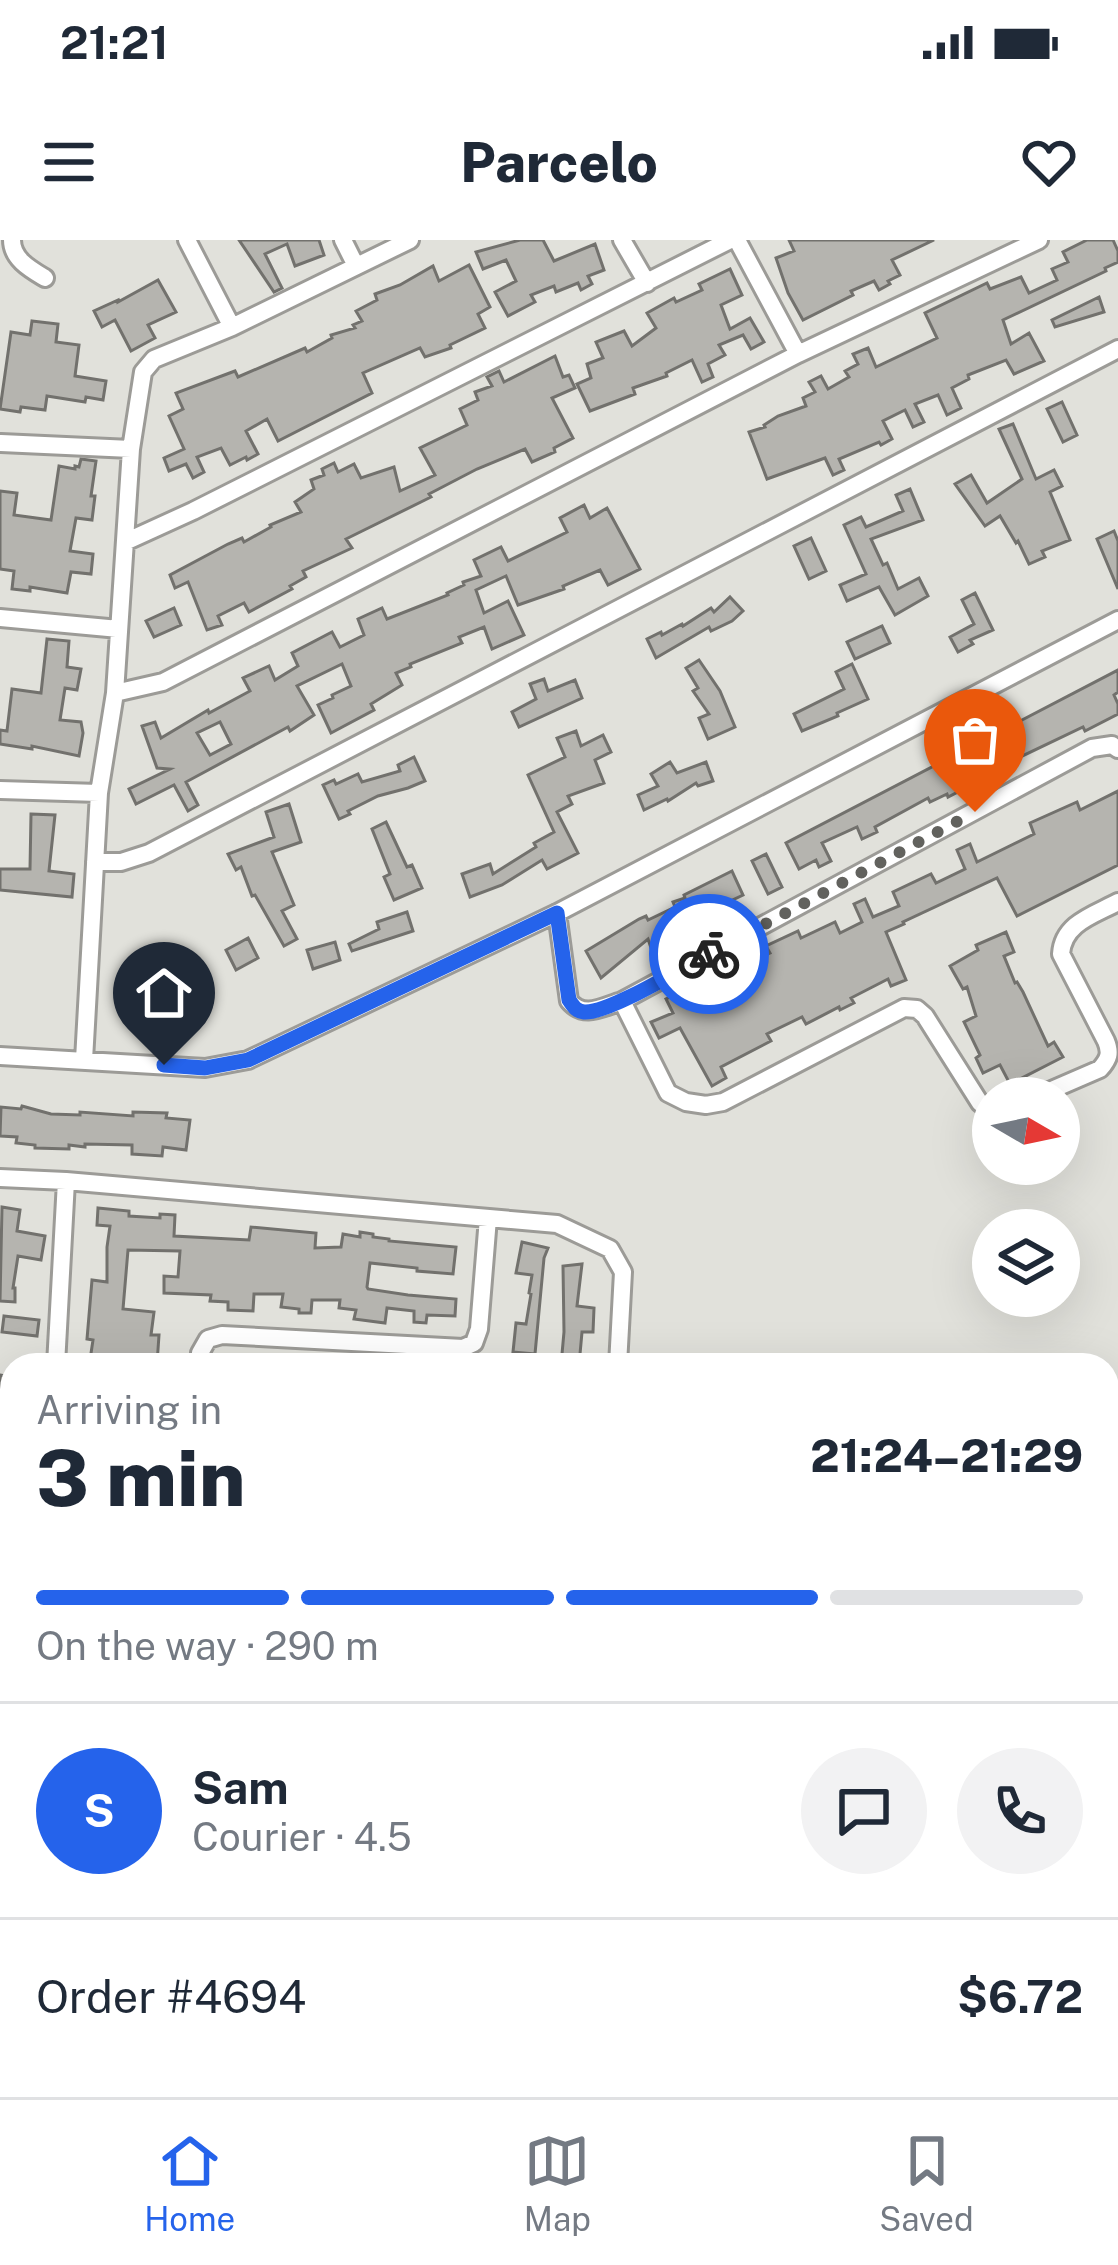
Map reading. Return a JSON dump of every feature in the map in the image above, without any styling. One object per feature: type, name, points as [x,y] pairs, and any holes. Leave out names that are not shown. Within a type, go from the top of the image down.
[{"type":"street","points":[[12,240],[12,250],[25,266],[45,278]]},
{"type":"street","points":[[187,240],[232,327]]},
{"type":"street","points":[[343,240],[356,266]]},
{"type":"street","points":[[84,1060],[99,794],[115,693],[131,449],[143,372],[154,359],[232,327],[410,240]]},
{"type":"street","points":[[622,240],[646,283]]},
{"type":"street","points":[[125,542],[733,240],[798,354]]},
{"type":"street","points":[[115,693],[163,682],[798,354],[1040,240]]},
{"type":"street","points":[[95,862],[121,862],[149,853],[1118,349]]},
{"type":"street","points":[[1,443],[131,449]]},
{"type":"street","points":[[0,618],[119,628]]},
{"type":"street","points":[[0,1056],[205,1068],[248,1060],[557,913],[1118,620]]},
{"type":"street","points":[[557,913],[569,1000],[585,1012],[622,1001],[1092,748],[1118,748]]},
{"type":"street","points":[[0,790],[99,794]]},
{"type":"street","points":[[1080,1078],[1100,1069],[1110,1051],[1061,954],[1062,944],[1075,925],[1118,902]]},
{"type":"street","points":[[622,1001],[668,1094],[686,1102],[706,1106],[723,1102],[904,1008],[926,1016],[972,1090]]},
{"type":"street","points":[[0,1178],[557,1224],[610,1249],[623,1272],[619,1353]]},
{"type":"street","points":[[57,1353],[66,1180]]},
{"type":"street","points":[[200,1353],[208,1339],[222,1335],[463,1348],[474,1343],[488,1218]]},
{"type":"building","points":[[239,240],[319,240],[324,255],[295,266],[287,244],[265,254],[282,288],[274,292]]},
{"type":"building","points":[[520,240],[543,240],[554,261],[595,244],[604,270],[588,276],[592,284],[581,290],[578,283],[531,295],[535,302],[508,316],[495,292],[516,281],[506,260],[483,269],[476,252]]},
{"type":"building","points":[[789,240],[934,240],[892,260],[900,275],[890,284],[879,290],[874,281],[803,320],[776,258],[794,251]]},
{"type":"building","points":[[1087,240],[1113,240],[1118,262],[1003,320],[1011,344],[1029,333],[1044,361],[1014,374],[1006,360],[968,375],[969,379],[952,388],[961,408],[947,415],[938,395],[915,404],[924,422],[913,427],[905,410],[883,421],[892,439],[839,459],[844,470],[833,475],[825,458],[767,479],[749,432],[806,406],[803,398],[815,392],[809,382],[821,376],[828,389],[849,377],[845,371],[858,364],[853,354],[868,348],[876,367],[937,338],[925,313],[987,283],[990,289],[1021,277],[1029,293],[1057,280],[1052,269],[1068,262],[1063,252]]},
{"type":"building","points":[[469,265],[490,307],[478,314],[485,328],[451,348],[425,357],[420,348],[363,373],[372,393],[278,441],[267,419],[246,431],[258,454],[247,460],[230,465],[221,448],[197,457],[204,472],[193,478],[186,464],[169,471],[164,458],[184,449],[169,416],[183,409],[176,393],[235,371],[238,377],[305,348],[307,352],[331,335],[355,328],[362,321],[356,311],[377,300],[375,294],[433,266],[439,281]]},
{"type":"building","points":[[730,269],[742,295],[721,305],[730,329],[750,318],[764,342],[751,349],[743,335],[719,345],[725,355],[708,364],[713,377],[702,382],[692,360],[667,376],[633,388],[635,394],[590,411],[577,384],[591,378],[587,364],[603,358],[596,342],[624,331],[632,346],[656,328],[647,313],[702,290],[699,284]]},
{"type":"building","points":[[158,280],[176,312],[148,325],[155,338],[131,351],[115,320],[102,327],[94,311]]},
{"type":"building","points":[[1099,297],[1104,312],[1055,327],[1052,320]]},
{"type":"building","points":[[32,321],[58,324],[56,342],[79,345],[75,376],[106,381],[103,400],[47,396],[45,410],[0,409],[11,332],[30,335]]},
{"type":"building","points":[[555,356],[563,377],[569,375],[575,388],[552,398],[573,438],[554,448],[555,452],[532,462],[525,449],[477,469],[346,539],[352,548],[303,571],[306,577],[292,589],[249,612],[244,603],[218,616],[222,625],[207,630],[188,582],[175,588],[170,575],[301,512],[295,502],[314,489],[311,480],[324,475],[322,469],[334,463],[338,472],[354,464],[361,478],[394,467],[400,491],[435,475],[420,448],[467,425],[460,409],[478,400],[475,392],[492,386],[487,377],[499,371],[504,382]]},
{"type":"building","points":[[1062,402],[1077,435],[1063,442],[1047,409]]},
{"type":"building","points":[[1013,424],[1036,479],[1054,470],[1062,486],[1050,492],[1070,540],[1042,551],[1045,557],[1029,564],[1000,516],[985,526],[955,484],[971,475],[987,503],[1022,479],[999,429]]},
{"type":"building","points":[[81,459],[96,461],[91,496],[95,496],[92,520],[76,518],[70,551],[93,554],[91,574],[71,572],[67,593],[12,589],[14,571],[0,569],[0,491],[17,493],[14,515],[51,520],[59,466],[75,469]]},
{"type":"building","points":[[910,489],[923,520],[871,539],[898,589],[919,578],[928,596],[895,615],[879,587],[847,601],[840,585],[866,574],[844,525],[861,517],[866,527],[903,511],[896,495]]},
{"type":"building","points":[[584,505],[590,518],[607,508],[640,569],[608,585],[600,570],[518,605],[506,576],[476,590],[484,613],[508,601],[524,635],[492,649],[484,627],[459,637],[462,643],[396,673],[402,685],[371,704],[374,710],[331,733],[318,705],[351,686],[342,664],[297,686],[314,715],[186,782],[198,805],[188,811],[174,785],[136,804],[129,789],[170,769],[157,768],[142,726],[155,722],[161,738],[250,691],[243,678],[269,666],[275,680],[298,666],[292,653],[332,632],[340,647],[364,635],[358,619],[382,608],[387,619],[481,576],[474,560],[501,547],[508,561],[567,532],[560,518]],"holes":[[[220,722],[231,744],[210,755],[197,733]]]},
{"type":"building","points":[[1114,531],[1118,541],[1118,589],[1097,539]]},
{"type":"building","points":[[811,538],[826,571],[809,579],[794,546]]},
{"type":"building","points":[[975,593],[993,630],[970,640],[973,644],[958,652],[950,637],[974,624],[962,600]]},
{"type":"building","points":[[730,597],[743,611],[732,621],[711,631],[709,627],[656,658],[647,639],[683,626],[711,608],[714,612]]},
{"type":"building","points":[[174,608],[181,625],[154,637],[146,621]]},
{"type":"building","points":[[882,626],[890,643],[855,659],[847,642]]},
{"type":"building","points":[[47,639],[69,641],[67,667],[81,669],[77,690],[65,688],[60,720],[81,722],[79,756],[0,744],[0,730],[7,731],[12,689],[41,693]]},
{"type":"building","points":[[699,660],[720,691],[735,727],[708,739],[699,718],[709,714],[693,691],[698,688],[686,668]]},
{"type":"building","points":[[852,664],[868,699],[802,731],[794,714],[844,689],[836,672]]},
{"type":"building","points":[[1118,670],[1114,695],[1118,714],[995,769],[1001,781],[987,788],[983,779],[948,797],[930,802],[928,798],[862,839],[857,827],[822,843],[831,861],[819,867],[816,860],[799,869],[786,843]]},
{"type":"building","points":[[544,679],[548,691],[575,680],[582,698],[519,727],[512,712],[536,699],[530,684]]},
{"type":"building","points":[[576,731],[581,746],[603,735],[611,752],[595,760],[604,783],[568,796],[572,804],[557,812],[578,853],[547,869],[542,860],[502,885],[470,897],[462,874],[490,864],[493,874],[554,832],[528,775],[565,757],[557,738]]},
{"type":"building","points":[[414,757],[425,781],[378,796],[339,819],[323,785],[358,774],[362,782],[400,771],[398,765]]},
{"type":"building","points":[[670,762],[677,773],[706,762],[713,781],[696,783],[644,810],[638,795],[658,786],[651,774]]},
{"type":"building","points":[[1118,791],[1118,865],[1017,916],[997,878],[903,922],[886,932],[906,980],[891,986],[888,979],[851,998],[854,1003],[840,1010],[806,1024],[802,1017],[767,1034],[771,1041],[721,1067],[726,1078],[712,1086],[680,1028],[659,1038],[651,1022],[673,1013],[666,999],[680,992],[685,1001],[740,975],[737,967],[770,953],[766,946],[798,931],[801,938],[835,922],[840,933],[862,922],[854,904],[865,899],[873,917],[899,906],[893,892],[931,874],[936,883],[965,869],[957,850],[970,844],[977,862],[1034,834],[1030,823],[1077,802],[1080,810]]},
{"type":"building","points":[[289,804],[301,842],[272,852],[294,905],[282,911],[297,939],[284,946],[252,896],[241,867],[236,870],[228,854],[274,837],[266,812]]},
{"type":"building","points":[[31,814],[55,815],[49,871],[74,874],[72,897],[0,890],[0,869],[30,869]]},
{"type":"building","points":[[386,822],[422,888],[394,900],[384,877],[390,874],[372,829]]},
{"type":"building","points":[[766,854],[782,887],[768,894],[752,861]]},
{"type":"building","points":[[732,871],[743,895],[696,921],[695,917],[672,924],[677,936],[651,948],[648,939],[601,978],[586,951],[639,919],[646,916],[648,920],[675,907],[673,902],[684,895]]},
{"type":"building","points":[[407,912],[413,931],[352,951],[349,944],[379,929],[377,922]]},
{"type":"building","points":[[1006,932],[1014,952],[1004,956],[1015,983],[1048,1046],[1054,1042],[1063,1057],[1024,1077],[1006,1077],[1000,1065],[983,1073],[964,1022],[976,1016],[967,987],[963,989],[950,966],[978,950],[976,945]]},
{"type":"building","points":[[248,938],[258,958],[236,970],[226,950]]},
{"type":"building","points":[[335,942],[340,960],[313,969],[307,950]]},
{"type":"building","points":[[22,1106],[51,1114],[167,1113],[166,1118],[190,1120],[186,1150],[163,1147],[162,1156],[132,1154],[132,1145],[69,1145],[69,1149],[16,1143],[17,1137],[0,1136],[1,1107]]},
{"type":"building","points":[[2,1207],[20,1210],[17,1231],[45,1236],[41,1260],[18,1256],[15,1302],[0,1301]]},
{"type":"building","points":[[98,1208],[129,1211],[129,1216],[175,1215],[174,1236],[249,1240],[251,1227],[316,1233],[315,1248],[341,1247],[343,1234],[360,1237],[360,1232],[389,1241],[456,1247],[453,1274],[370,1263],[367,1287],[456,1299],[455,1316],[427,1315],[426,1323],[414,1322],[414,1311],[387,1308],[385,1323],[354,1319],[356,1310],[339,1308],[340,1300],[312,1300],[311,1313],[299,1313],[299,1309],[281,1307],[283,1294],[254,1294],[253,1311],[228,1310],[228,1302],[210,1301],[211,1295],[164,1293],[164,1276],[178,1277],[180,1251],[128,1250],[123,1309],[154,1312],[151,1335],[159,1335],[158,1353],[91,1353],[93,1340],[87,1339],[92,1280],[107,1282],[110,1226],[97,1225]]},
{"type":"building","points":[[522,1242],[548,1248],[535,1353],[513,1352],[516,1323],[526,1324],[532,1275],[516,1273]]},
{"type":"building","points":[[582,1264],[577,1306],[594,1308],[593,1332],[582,1332],[580,1353],[562,1353],[563,1266]]},
{"type":"building","points":[[4,1316],[39,1320],[37,1336],[2,1332]]},
{"type":"way so far","points":[[709,954],[975,812]]},
{"type":"route","points":[[164,1065],[205,1068],[248,1060],[557,913],[569,1000],[577,1010],[622,1001],[709,954]]}]
